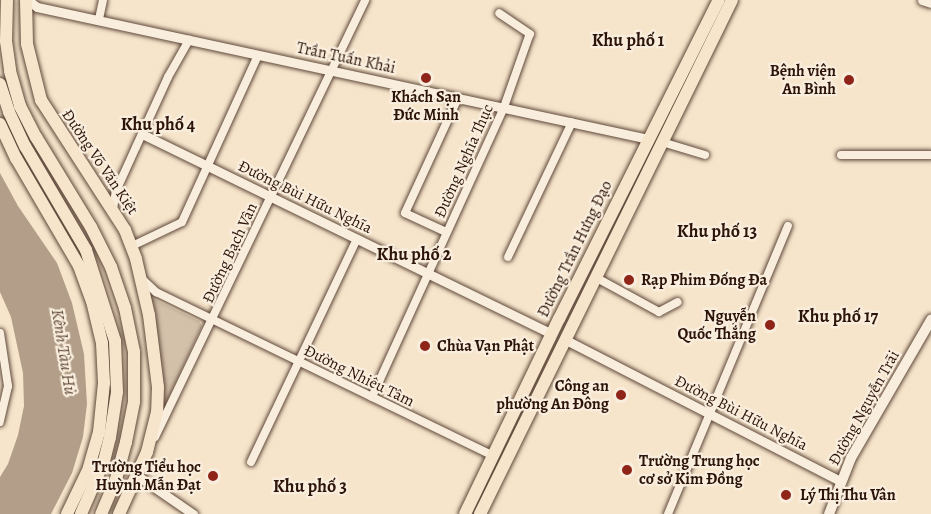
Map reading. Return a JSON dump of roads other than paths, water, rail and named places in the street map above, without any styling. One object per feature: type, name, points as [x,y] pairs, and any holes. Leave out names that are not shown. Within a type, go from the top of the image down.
[{"type":"main road","points":[[7,0],[6,41],[10,70],[21,106],[36,137],[91,227],[111,267],[130,332],[136,385],[120,467],[101,514]]},
{"type":"main road","name":"Đường Trần Hưng Đạo","points":[[465,514],[648,139],[719,0]]},
{"type":"main road","name":"Đường Trần Hưng Đạo","points":[[480,514],[732,0]]},
{"type":"main road","name":"Đường Võ Văn Kiệt","points":[[29,4],[31,67],[41,100],[60,133],[103,192],[132,246],[153,335],[158,412],[138,476],[119,514]]},
{"type":"main road","points":[[0,84],[9,112],[25,146],[86,250],[107,308],[115,341],[117,392],[81,514]]},
{"type":"main road","points":[[0,124],[16,158],[70,247],[92,301],[102,343],[104,383],[98,460],[67,514]]},
{"type":"main road","points":[[648,139],[662,142]]},
{"type":"main road","name":"Đường Nguyễn Trãi","points":[[829,514],[840,481],[931,320]]},
{"type":"main road","points":[[552,334],[564,339]]},
{"type":"main road","points":[[493,456],[505,462]]},
{"type":"main road","points":[[98,460],[138,476]]},
{"type":"street","points":[[99,19],[103,0]]},
{"type":"street","name":"Đường Bạch Vân","points":[[147,452],[365,0]]},
{"type":"street","points":[[922,0],[931,3]]},
{"type":"street","name":"Trần Tuấn Khải","points":[[29,4],[648,139]]},
{"type":"street","name":"Đường Nghĩa Thục","points":[[372,397],[504,107],[530,34],[500,13]]},
{"type":"street","points":[[113,209],[116,191],[168,77],[189,40]]},
{"type":"street","points":[[132,246],[182,222],[258,55]]},
{"type":"street","points":[[446,232],[405,213],[458,98]]},
{"type":"street","points":[[508,257],[572,122]]},
{"type":"street","name":"Đường Bùi Hữu Nghĩa","points":[[142,134],[552,334]]},
{"type":"street","points":[[662,142],[705,155]]},
{"type":"street","points":[[841,155],[931,155]]},
{"type":"street","points":[[103,192],[116,191]]},
{"type":"street","points":[[668,514],[788,226]]},
{"type":"street","points":[[251,462],[357,239]]},
{"type":"street","name":"Đường Nhiêu Tâm","points":[[140,276],[156,292],[212,321],[493,456]]},
{"type":"street","points":[[595,277],[659,312],[678,302]]},
{"type":"street","points":[[0,333],[8,386],[0,422]]},
{"type":"street","name":"Đường Bùi Hữu Nghĩa","points":[[564,339],[840,481]]},
{"type":"street","points":[[138,476],[193,514]]},
{"type":"water","name":"Kênh Tàu Hủ","points":[[0,173],[18,206],[57,263],[72,303],[84,354],[87,404],[83,437],[72,473],[51,514],[0,514],[0,477],[8,464],[18,435],[24,406],[23,373],[11,317],[0,292]]},
{"type":"place","name":"Khách Sạn Đức Minh","points":[[426,78]]},
{"type":"place","name":"Bệnh viện An Bình","points":[[849,80]]},
{"type":"place","name":"Rạp Phim Đống Đa","points":[[629,280]]},
{"type":"place","name":"Nguyễn Quốc Thắng","points":[[770,325]]},
{"type":"place","name":"Chùa Vạn Phật","points":[[425,346]]},
{"type":"place","name":"Công an phường An Đông","points":[[621,395]]},
{"type":"place","name":"Trường Trung học cơ sở Kim Đồng","points":[[627,470]]},
{"type":"place","name":"Trường Tiểu học Huỳnh Mẫn Đạt","points":[[213,476]]},
{"type":"place","name":"Lý Thị Thu Vân","points":[[786,495]]},
{"type":"district","name":"Khu phố 1","points":[[628,40]]},
{"type":"district","name":"Khu phố 4","points":[[158,124]]},
{"type":"district","name":"Khu phố 13","points":[[717,231]]},
{"type":"district","name":"Khu phố 2","points":[[414,254]]},
{"type":"district","name":"Khu phố 17","points":[[838,316]]},
{"type":"district","name":"Khu phố 3","points":[[310,486]]}]
